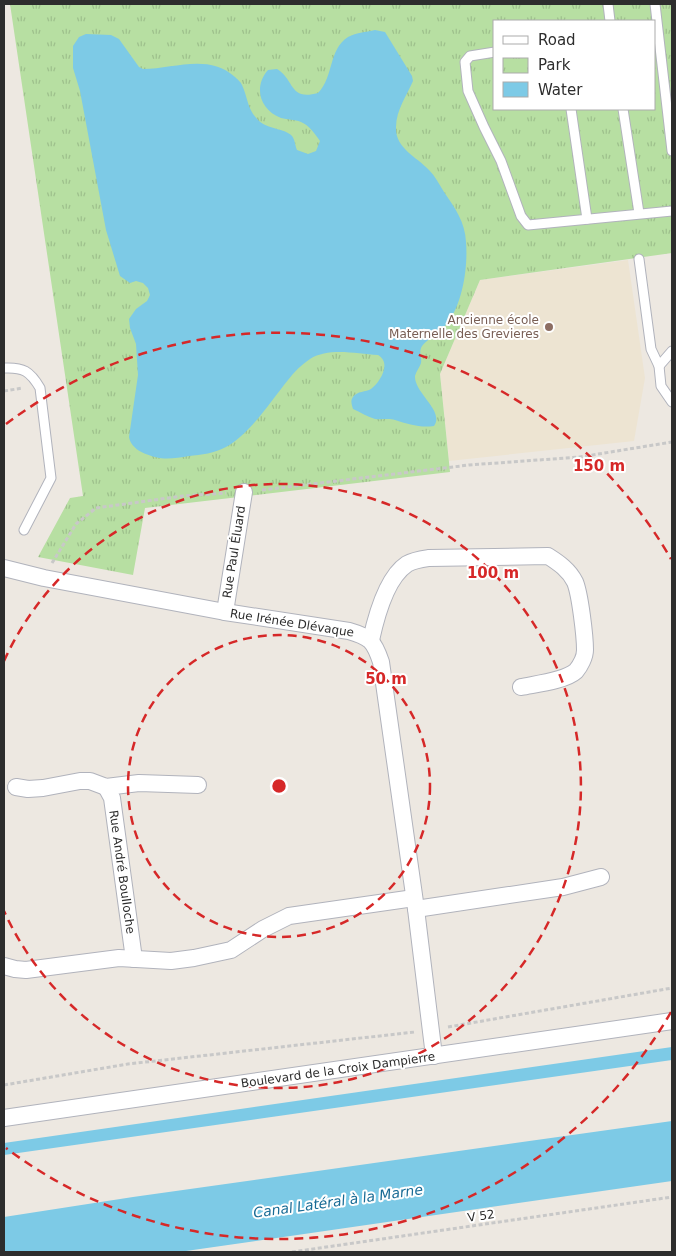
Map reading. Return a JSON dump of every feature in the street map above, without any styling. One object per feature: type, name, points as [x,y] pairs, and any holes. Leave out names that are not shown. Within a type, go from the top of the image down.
[{"type":"street","name":"Rue Paul Éluard","points":[[225,612],[244,492]]},
{"type":"street","points":[[371,640],[376,618],[385,597],[394,579],[408,564],[429,558],[548,556],[559,562],[575,582],[579,598],[585,652],[582,662],[575,672],[565,678],[521,687]]},
{"type":"street","name":"Rue Irénée Dlévaque","points":[[4,568],[44,578],[225,612],[349,631],[363,635],[371,640],[377,649],[381,662],[434,1056]]},
{"type":"street","points":[[16,787],[28,789],[43,788],[90,780],[106,787],[138,783],[198,785]]},
{"type":"street","name":"Rue André Boulloche","points":[[106,787],[112,798],[134,959]]},
{"type":"street","points":[[4,966],[26,970],[103,959],[171,961],[231,950],[262,929],[289,916],[415,904],[563,886],[601,877]]},
{"type":"street","name":"Boulevard de la Croix Dampierre","points":[[4,1118],[672,1021]]},
{"type":"lane","points":[[608,4],[610,20]]},
{"type":"lane","points":[[655,4],[672,151]]},
{"type":"lane","points":[[493,52],[470,56],[465,62],[468,91],[502,161],[521,216],[528,225],[672,211]]},
{"type":"lane","points":[[571,110],[587,219]]},
{"type":"lane","points":[[623,110],[638,213]]},
{"type":"lane","points":[[640,259],[651,349],[659,366],[661,386],[672,402]]},
{"type":"lane","points":[[659,366],[672,351]]},
{"type":"lane","points":[[4,368],[19,368],[33,376],[40,388],[52,478],[24,530]]},
{"type":"path","points":[[44,578],[76,524],[96,508],[183,496],[244,492],[469,465],[580,457],[672,442]]},
{"type":"path","points":[[4,1085],[128,1064],[430,1030],[672,988]]},
{"type":"path","name":"V 52","points":[[292,1252],[672,1197]]},
{"type":"shaded area","name":"Ancienne école Maternelle des Grevieres","points":[[628,260],[645,378],[634,441],[449,461],[440,374],[480,280]]},
{"type":"green space","points":[[10,4],[672,4],[672,253],[480,280],[440,374],[450,472],[145,508],[133,575],[38,557],[70,498],[83,496]]},
{"type":"water","points":[[375,30],[385,32],[412,76],[413,81],[396,121],[399,141],[435,177],[459,215],[464,228],[466,252],[461,294],[453,314],[445,325],[421,348],[421,363],[415,376],[419,389],[436,414],[434,426],[419,426],[393,419],[375,419],[353,409],[351,402],[353,397],[374,386],[381,377],[384,363],[378,355],[334,352],[318,355],[301,366],[290,377],[252,426],[226,447],[208,453],[172,458],[159,458],[142,453],[132,445],[129,437],[138,375],[136,344],[129,319],[136,309],[147,301],[150,295],[148,288],[143,283],[136,281],[130,283],[120,276],[106,230],[80,91],[73,68],[73,46],[79,37],[86,34],[111,35],[119,39],[139,67],[143,69],[202,64],[225,70],[241,83],[254,116],[267,126],[289,133],[297,150],[308,154],[316,151],[320,141],[304,123],[281,118],[268,110],[260,91],[263,77],[268,70],[277,69],[297,92],[309,95],[318,93],[327,79],[334,56],[342,42],[348,37]]},
{"type":"water","points":[[672,1047],[672,1060],[4,1155],[4,1143]]},
{"type":"water","name":"Canal Latéral à la Marne","points":[[672,1121],[672,1181],[179,1252],[4,1252],[4,1217]]},
{"type":"place","name":"Ancienne école Maternelle des Grevieres","points":[[549,327]]}]
